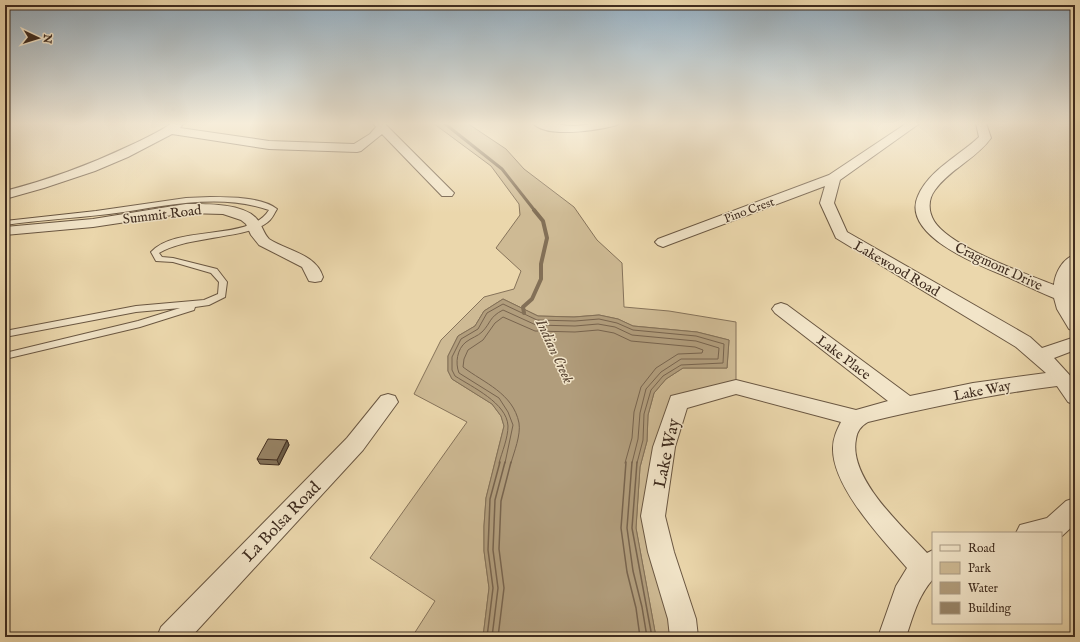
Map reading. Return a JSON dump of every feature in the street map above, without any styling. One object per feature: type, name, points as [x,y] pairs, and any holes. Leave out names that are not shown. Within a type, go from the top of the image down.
[{"type":"street","points":[[5,195],[52,183],[125,153]]},
{"type":"street","points":[[408,153],[447,193]]},
{"type":"street","points":[[834,178],[870,153]]},
{"type":"street","name":"Cragmont Drive","points":[[967,153],[945,172],[924,199],[923,212],[927,222],[937,233],[967,254],[1068,298]]},
{"type":"street","name":"Pino Crest","points":[[663,242],[834,178]]},
{"type":"street","name":"Lakewood Road","points":[[834,178],[827,203],[841,235],[1006,331],[1040,356],[1062,378],[1075,397]]},
{"type":"street","name":"Summit Road","points":[[5,231],[94,223],[190,208],[207,208],[240,214],[249,219],[255,226],[264,242],[308,264],[313,270],[315,277]]},
{"type":"street","points":[[1075,260],[1064,275],[1070,317],[1075,325]]},
{"type":"street","name":"Lake Place","points":[[781,309],[907,405]]},
{"type":"street","points":[[1040,356],[1075,343]]},
{"type":"street","name":"Lake Way","points":[[684,637],[682,619],[661,552],[654,516],[664,447],[678,402],[736,386],[857,418],[907,405],[1007,385],[1062,378]]},
{"type":"street","name":"La Bolsa Road","points":[[171,637],[355,444],[388,402]]},
{"type":"street","points":[[857,418],[848,429],[844,440],[844,453],[848,469],[860,491],[876,514],[928,565],[915,578],[899,614],[892,637]]},
{"type":"street","points":[[1034,532],[1053,528],[1075,509]]},
{"type":"lane","points":[[5,222],[96,213],[174,201],[244,201],[273,209],[272,215],[266,222],[226,233],[181,240],[160,247],[155,252],[159,259],[173,260],[214,272],[224,282],[222,295],[206,303],[140,324],[5,356]]},
{"type":"lane","points":[[5,334],[136,308],[206,303]]},
{"type":"green space","points":[[473,153],[510,153],[524,169],[574,207],[597,240],[622,263],[624,307],[669,311],[736,322],[736,387],[678,402],[653,516],[684,637],[656,637],[636,528],[640,467],[647,441],[648,415],[654,393],[666,379],[683,368],[727,368],[729,340],[697,332],[633,326],[618,319],[599,315],[574,317],[538,316],[503,299],[484,311],[475,326],[458,336],[448,356],[448,371],[452,379],[492,404],[501,416],[504,426],[486,498],[484,551],[489,588],[483,637],[412,637],[435,601],[370,558],[467,422],[414,394],[441,340],[484,297],[514,289],[521,271],[496,248],[520,215],[519,204],[491,166]]},
{"type":"water","points":[[503,299],[538,316],[574,317],[599,315],[618,319],[633,326],[697,332],[729,340],[727,368],[683,368],[666,379],[654,393],[648,415],[647,441],[640,467],[636,528],[656,637],[483,637],[489,588],[484,551],[486,498],[504,426],[501,416],[492,404],[452,379],[448,371],[448,356],[458,336],[475,326],[484,311]]},
{"type":"building","points":[[268,439],[287,440],[277,460],[257,459]]},
{"type":"waterway","name":"Indian Creek","points":[[482,153],[502,169],[535,211]]},
{"type":"waterway","name":"Indian Creek","points":[[524,313],[523,307],[532,299],[541,279],[541,264],[547,238],[543,221],[534,210]]}]
